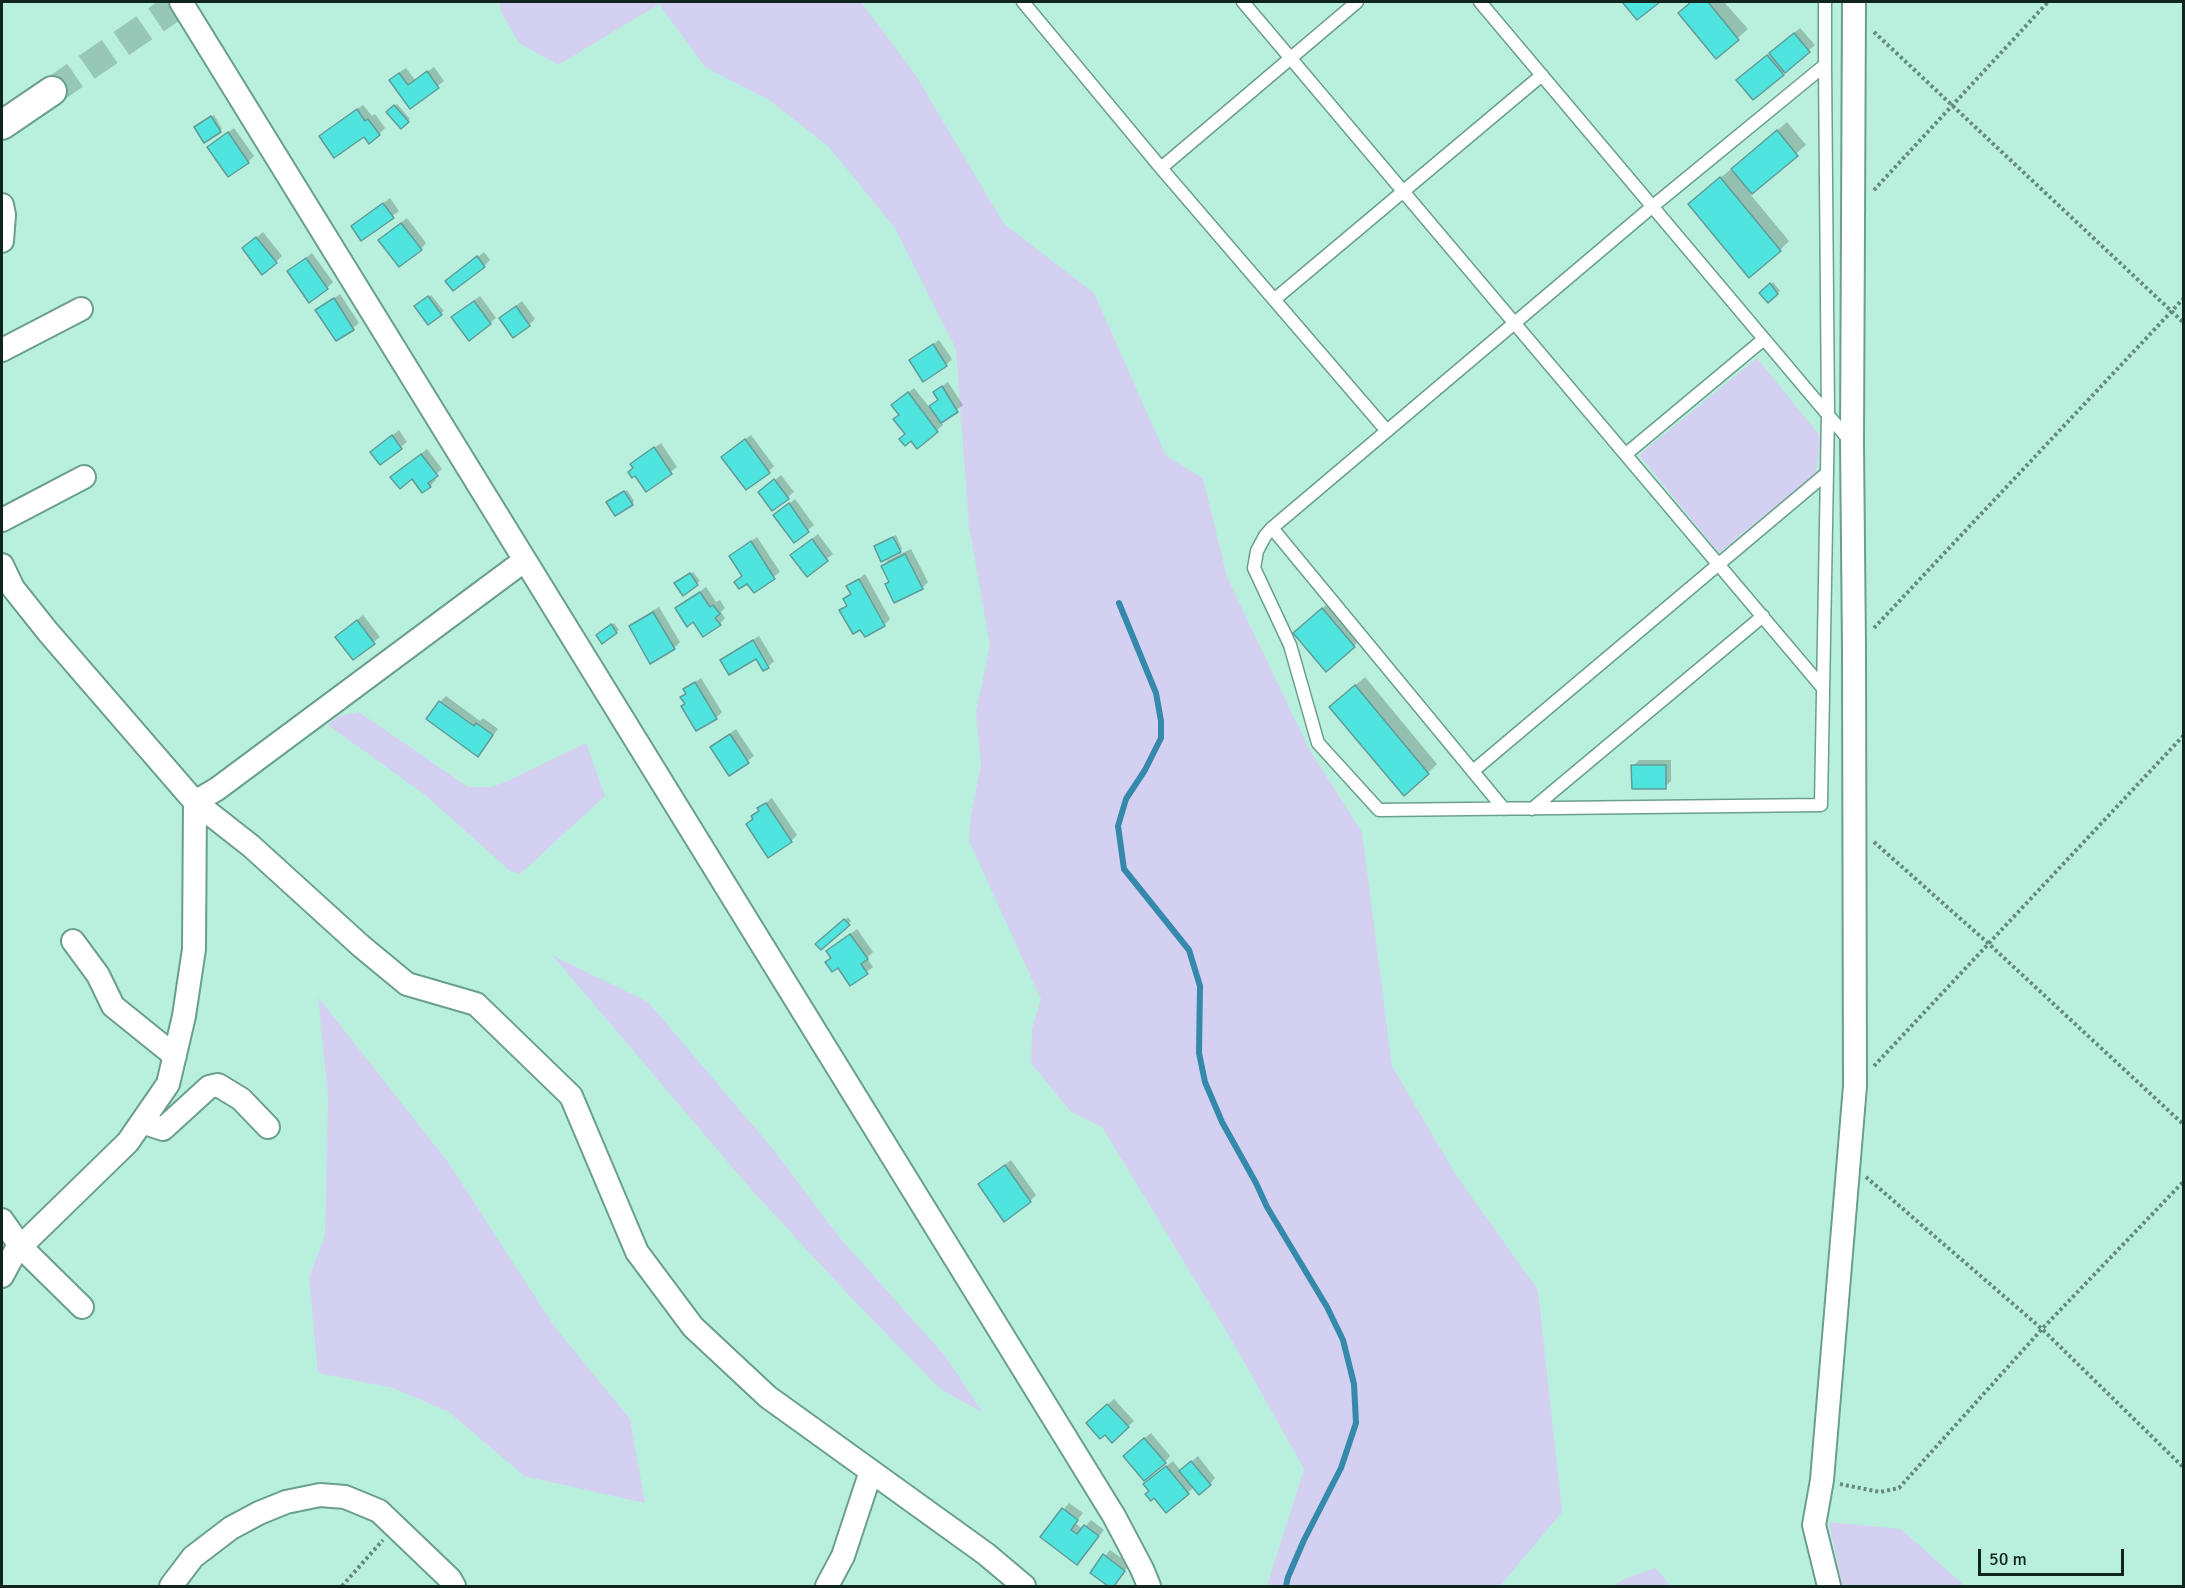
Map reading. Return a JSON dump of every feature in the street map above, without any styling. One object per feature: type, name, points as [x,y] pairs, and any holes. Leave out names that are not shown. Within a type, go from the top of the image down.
[{"type":"street","points":[[181,2],[1114,1516],[1149,1587]]},
{"type":"street","points":[[1829,1587],[1814,1525],[1822,1480],[1855,1086],[1852,442],[1854,8]]},
{"type":"street","points":[[2,125],[52,91]]},
{"type":"street","points":[[2,205],[4,215],[2,241]]},
{"type":"street","points":[[2,350],[81,309]]},
{"type":"street","points":[[2,520],[84,477]]},
{"type":"street","points":[[195,802],[217,789],[525,560]]},
{"type":"street","points":[[2,565],[13,588],[48,632],[195,802],[251,846],[361,946],[407,984],[476,1004],[571,1096],[637,1252],[693,1327],[768,1397],[986,1554],[1024,1587]]},
{"type":"street","points":[[2,1276],[15,1252],[128,1142],[168,1084],[184,1016],[194,949],[195,802]]},
{"type":"street","points":[[73,942],[98,975],[112,1006],[175,1056]]},
{"type":"street","points":[[142,1122],[163,1129],[209,1087],[218,1085],[242,1099],[268,1127]]},
{"type":"street","points":[[2,1220],[21,1247],[82,1307]]},
{"type":"street","points":[[828,1587],[843,1556],[871,1471]]},
{"type":"street","points":[[171,1587],[193,1557],[231,1528],[286,1502],[320,1495],[345,1497],[379,1512],[450,1579],[454,1587]]},
{"type":"lane","points":[[1243,2],[1822,687]]},
{"type":"lane","points":[[1161,168],[1357,2]]},
{"type":"lane","points":[[1480,2],[1852,442]]},
{"type":"lane","points":[[1825,2],[1828,414],[1821,805],[1379,810],[1318,743],[1290,645],[1254,568],[1257,551],[1272,528],[1386,430],[1825,65]]},
{"type":"lane","points":[[1031,4],[1161,168],[1386,430]]},
{"type":"lane","points":[[1275,299],[1542,75]]},
{"type":"lane","points":[[1626,454],[1764,339]]},
{"type":"lane","points":[[1473,771],[1827,473]]},
{"type":"lane","points":[[1272,528],[1504,809]]},
{"type":"lane","points":[[1532,808],[1763,616]]},
{"type":"path","points":[[1854,212],[2048,2]]},
{"type":"path","points":[[1854,8],[1952,105],[2184,323]]},
{"type":"path","points":[[1854,649],[2184,298]]},
{"type":"path","points":[[1855,1086],[2184,735]]},
{"type":"path","points":[[1854,824],[1989,944],[2184,1125]]},
{"type":"path","points":[[1850,1163],[2042,1329],[2184,1468]]},
{"type":"path","points":[[1822,1480],[1880,1492],[1899,1488],[2042,1329],[2184,1181]]},
{"type":"path","points":[[342,1587],[395,1526]]},
{"type":"shaded area","points":[[500,2],[861,2],[915,74],[1004,224],[1094,293],[1166,456],[1203,478],[1227,577],[1309,749],[1362,832],[1392,1066],[1456,1175],[1538,1290],[1562,1512],[1500,1586],[1267,1586],[1304,1469],[1234,1344],[1102,1127],[1071,1112],[1031,1063],[1032,1029],[1041,999],[969,841],[971,813],[981,766],[976,711],[990,646],[969,526],[956,349],[895,228],[828,146],[769,100],[705,67],[659,4],[558,65],[519,43],[501,12]]},
{"type":"shaded area","points":[[1757,358],[1821,437],[1816,473],[1719,553],[1639,455]]},
{"type":"shaded area","points":[[359,712],[468,787],[491,787],[503,783],[586,743],[605,796],[520,874],[509,870],[424,794],[328,725],[338,716]]},
{"type":"shaded area","points":[[552,955],[648,1002],[773,1149],[840,1238],[946,1357],[982,1412],[940,1389],[842,1288],[749,1187]]},
{"type":"shaded area","points":[[318,997],[448,1162],[554,1326],[630,1419],[645,1503],[524,1476],[449,1412],[393,1388],[318,1373],[309,1277],[325,1236],[328,1096]]},
{"type":"shaded area","points":[[1829,1522],[1901,1529],[1965,1586],[1842,1586]]},
{"type":"shaded area","points":[[1655,1568],[1671,1586],[1613,1586],[1624,1579]]},
{"type":"building","points":[[1622,2],[1660,2],[1637,20]]},
{"type":"building","points":[[1691,2],[1708,2],[1739,40],[1716,59],[1678,13]]},
{"type":"building","points":[[1794,33],[1810,52],[1785,73],[1769,53]]},
{"type":"building","points":[[1767,55],[1784,75],[1753,100],[1736,80]]},
{"type":"building","points":[[427,71],[439,88],[410,109],[389,80],[399,73],[408,85]]},
{"type":"building","points":[[394,105],[409,122],[401,129],[386,112]]},
{"type":"building","points":[[357,109],[365,121],[368,119],[380,135],[369,144],[364,137],[334,158],[319,136]]},
{"type":"building","points":[[211,116],[221,132],[204,143],[194,127]]},
{"type":"building","points":[[1777,130],[1798,156],[1752,194],[1731,169]]},
{"type":"building","points":[[228,132],[249,163],[228,177],[207,147]]},
{"type":"building","points":[[1720,177],[1781,251],[1749,278],[1688,204]]},
{"type":"building","points":[[383,203],[394,218],[361,241],[351,226]]},
{"type":"building","points":[[401,223],[422,250],[399,267],[378,240]]},
{"type":"building","points":[[256,237],[277,263],[262,275],[242,248]]},
{"type":"building","points":[[477,256],[485,267],[453,291],[445,281]]},
{"type":"building","points":[[306,258],[328,289],[309,303],[287,271]]},
{"type":"building","points":[[1770,283],[1778,294],[1768,303],[1759,293]]},
{"type":"building","points":[[428,296],[442,315],[428,325],[414,306]]},
{"type":"building","points":[[334,298],[354,330],[336,341],[315,310]]},
{"type":"building","points":[[474,301],[491,324],[469,341],[451,317]]},
{"type":"building","points":[[516,306],[530,326],[513,338],[499,318]]},
{"type":"building","points":[[933,344],[947,366],[923,382],[909,360]]},
{"type":"building","points":[[942,386],[958,412],[941,423],[929,406],[938,400],[933,392]]},
{"type":"building","points":[[908,392],[938,432],[917,449],[911,441],[905,446],[899,439],[905,434],[893,419],[899,415],[891,405]]},
{"type":"building","points":[[392,435],[402,449],[380,465],[370,452]]},
{"type":"building","points":[[745,439],[770,473],[746,490],[721,457]]},
{"type":"building","points":[[654,447],[672,474],[646,492],[635,476],[632,478],[628,472],[633,468],[630,464]]},
{"type":"building","points":[[421,454],[438,476],[428,483],[431,487],[422,493],[412,479],[400,489],[390,477]]},
{"type":"building","points":[[774,479],[789,499],[772,511],[758,492]]},
{"type":"building","points":[[624,491],[633,505],[615,516],[606,502]]},
{"type":"building","points":[[789,503],[809,532],[794,543],[773,515]]},
{"type":"building","points":[[893,537],[901,552],[881,562],[874,546]]},
{"type":"building","points":[[812,539],[828,561],[807,577],[790,555]]},
{"type":"building","points":[[751,541],[775,579],[754,593],[747,584],[739,589],[734,582],[742,576],[729,556]]},
{"type":"building","points":[[905,554],[923,589],[894,603],[885,584],[889,582],[881,566]]},
{"type":"building","points":[[690,573],[698,585],[683,596],[674,583]]},
{"type":"building","points":[[859,579],[885,626],[865,637],[860,630],[853,634],[839,610],[847,606],[843,599],[851,594],[846,586]]},
{"type":"building","points":[[700,592],[710,607],[713,605],[720,614],[715,618],[721,625],[703,637],[693,622],[687,627],[675,608]]},
{"type":"building","points":[[1322,608],[1355,647],[1326,672],[1293,633]]},
{"type":"building","points":[[653,612],[675,649],[650,664],[629,626]]},
{"type":"building","points":[[357,620],[375,644],[353,660],[335,637]]},
{"type":"building","points":[[611,624],[617,633],[602,644],[596,635]]},
{"type":"building","points":[[753,640],[769,668],[763,671],[756,659],[729,675],[720,660]]},
{"type":"building","points":[[695,682],[717,719],[696,731],[681,706],[685,704],[680,697],[686,694],[683,689]]},
{"type":"building","points":[[1355,685],[1429,774],[1404,796],[1329,707]]},
{"type":"building","points":[[439,701],[474,726],[476,723],[493,735],[478,757],[426,719]]},
{"type":"building","points":[[730,734],[749,763],[729,776],[710,747]]},
{"type":"building","points":[[1631,765],[1666,765],[1666,789],[1632,789]]},
{"type":"building","points":[[766,803],[792,842],[768,858],[746,824],[753,819],[751,816],[759,811],[757,808]]},
{"type":"building","points":[[844,919],[850,925],[821,950],[815,944]]},
{"type":"building","points":[[850,934],[868,959],[861,964],[868,974],[850,986],[838,968],[832,972],[825,962],[831,958],[826,951]]},
{"type":"building","points":[[1005,1165],[1031,1202],[1004,1222],[978,1184]]},
{"type":"building","points":[[1107,1404],[1129,1427],[1112,1443],[1105,1435],[1100,1439],[1086,1423]]},
{"type":"building","points":[[1144,1438],[1166,1463],[1144,1481],[1123,1456]]},
{"type":"building","points":[[1191,1461],[1211,1485],[1199,1495],[1179,1471]]},
{"type":"building","points":[[1166,1466],[1189,1494],[1166,1513],[1154,1498],[1151,1501],[1145,1494],[1149,1491],[1143,1484]]},
{"type":"building","points":[[1062,1508],[1078,1520],[1071,1530],[1077,1534],[1084,1525],[1099,1536],[1077,1565],[1040,1537]]},
{"type":"building","points":[[1103,1554],[1125,1571],[1114,1586],[1108,1586],[1090,1573]]},
{"type":"waterway","points":[[1119,603],[1156,693],[1161,721],[1161,738],[1145,770],[1126,799],[1118,826],[1124,869],[1189,950],[1200,986],[1199,1053],[1205,1082],[1222,1122],[1267,1207],[1327,1307],[1343,1340],[1354,1384],[1356,1423],[1341,1468],[1304,1540],[1286,1586]]},
{"type":"tunnel","points":[[52,91],[182,2]]}]
